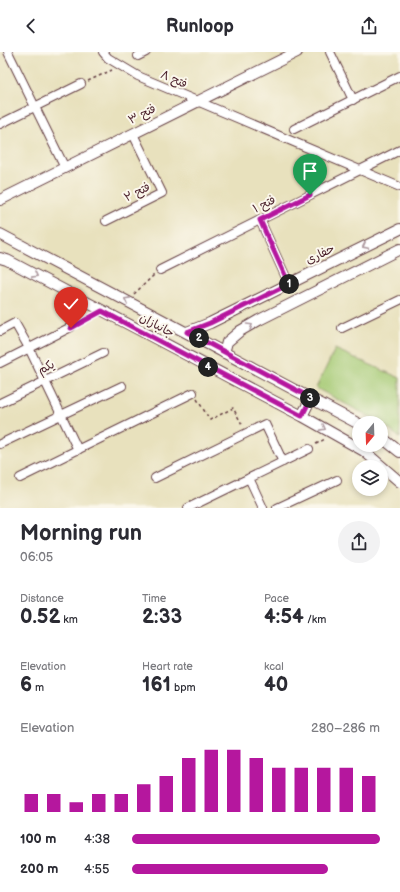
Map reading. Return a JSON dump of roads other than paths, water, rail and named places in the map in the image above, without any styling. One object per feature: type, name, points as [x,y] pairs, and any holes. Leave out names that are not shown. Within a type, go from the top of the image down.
[{"type":"street","points":[[8,52],[66,168]]},
{"type":"street","name":"فتح ۸","points":[[103,52],[108,58],[138,76],[400,186]]},
{"type":"street","points":[[138,56],[146,52]]},
{"type":"street","name":"فتح ۳","points":[[0,200],[297,52]]},
{"type":"street","points":[[330,52],[353,100]]},
{"type":"street","points":[[294,129],[400,76]]},
{"type":"street","points":[[0,124],[81,84]]},
{"type":"street","name":"فتح ۲","points":[[106,221],[162,193],[133,134]]},
{"type":"street","name":"فتح ۱","points":[[160,270],[400,150]]},
{"type":"street","points":[[260,220],[289,284]]},
{"type":"street","name":"حفاری","points":[[187,332],[210,323],[400,229]]},
{"type":"street","name":"جانبازان","points":[[0,234],[352,420]]},
{"type":"street","points":[[224,352],[227,342],[259,320],[400,249]]},
{"type":"street","name":"جانبازان","points":[[0,258],[7,260],[302,416],[364,451],[400,482]]},
{"type":"street","points":[[342,328],[400,300]]},
{"type":"street","points":[[0,331],[15,323],[29,348],[78,450]]},
{"type":"street","points":[[0,363],[71,328]]},
{"type":"street","name":"یکم","points":[[0,403],[102,353]]},
{"type":"street","points":[[0,444],[122,386]]},
{"type":"street","points":[[20,478],[193,393]]},
{"type":"street","points":[[302,416],[311,398]]},
{"type":"street","points":[[155,478],[265,424],[283,462]]},
{"type":"street","points":[[388,443],[400,452]]},
{"type":"street","points":[[188,508],[309,449]]},
{"type":"street","points":[[249,478],[263,508]]},
{"type":"street","points":[[277,508],[337,480]]}]
